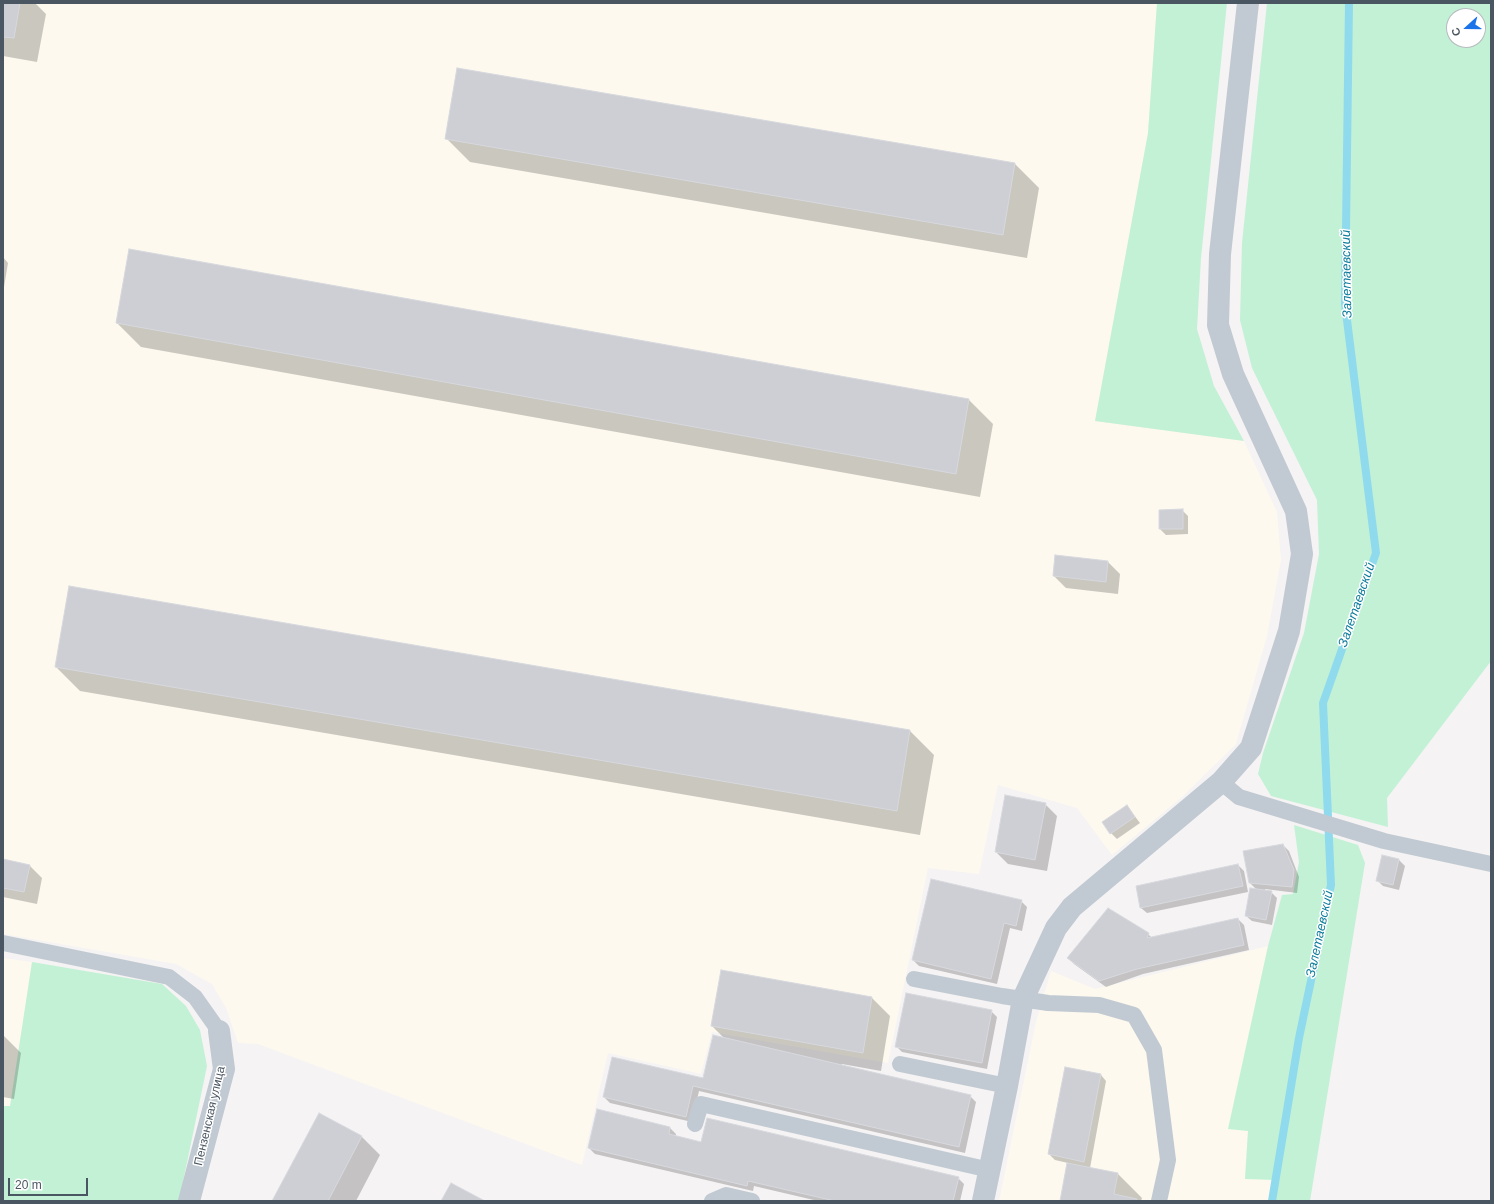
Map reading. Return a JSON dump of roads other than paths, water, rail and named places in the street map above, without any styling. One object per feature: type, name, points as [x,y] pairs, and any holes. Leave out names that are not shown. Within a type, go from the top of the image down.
[{"type":"street","points":[[983,1201],[1007,1086],[1023,999],[1056,928],[1072,907],[1221,782],[1251,748],[1289,631],[1302,554],[1296,511],[1233,374],[1218,325],[1220,254],[1248,3]]},
{"type":"street","name":"Пензенская улица","points":[[189,1201],[224,1069],[219,1031]]},
{"type":"lane","points":[[1221,782],[1239,797],[1277,809],[1384,841],[1491,864]]},
{"type":"lane","points":[[3,943],[169,977],[195,997],[219,1031]]},
{"type":"lane","points":[[914,979],[1048,1003],[1099,1005],[1134,1014],[1154,1050],[1168,1160],[1159,1201]]},
{"type":"lane","points":[[900,1064],[1007,1086]]},
{"type":"lane","points":[[695,1124],[701,1104],[990,1170]]},
{"type":"lane","points":[[712,1201],[726,1195],[752,1201]]},
{"type":"waterway","name":"Залетаевский","points":[[1272,1201],[1299,1038],[1331,885],[1323,703],[1376,553],[1345,304],[1349,3]]}]
